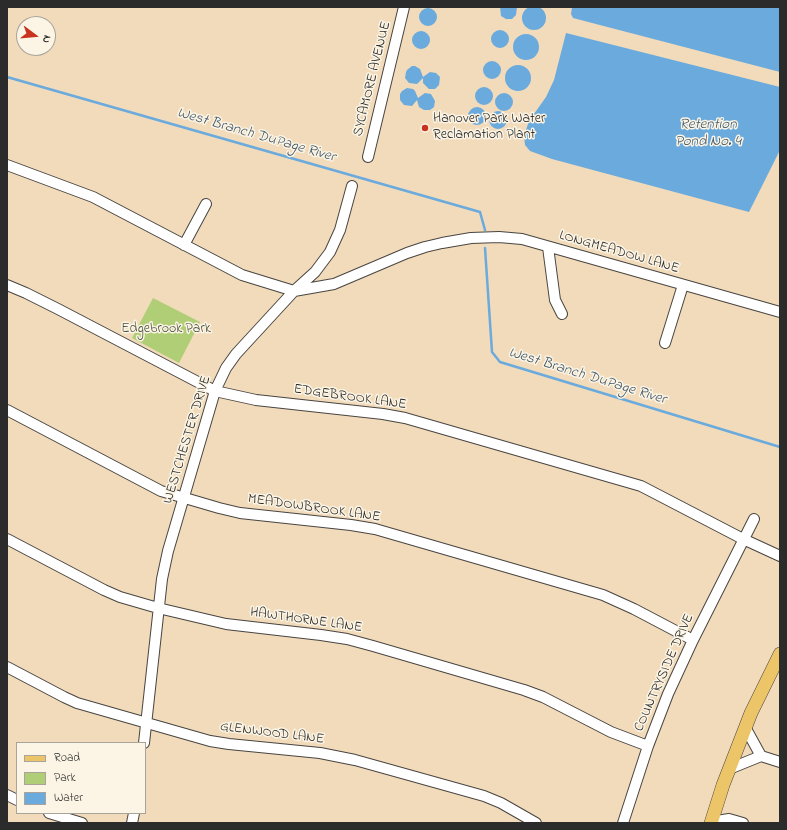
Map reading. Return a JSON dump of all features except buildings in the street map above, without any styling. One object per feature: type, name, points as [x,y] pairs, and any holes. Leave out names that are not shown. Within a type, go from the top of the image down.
[{"type":"main road","points":[[711,823],[745,727],[763,686],[780,654]]},
{"type":"street","name":"SYCAMORE AVENUE","points":[[368,157],[404,7]]},
{"type":"street","name":"LONGMEADOW LANE","points":[[7,166],[93,197],[242,275],[294,291],[334,284],[407,253],[442,243],[471,238],[499,237],[522,239],[683,286],[780,312]]},
{"type":"street","name":"WESTCHESTER DRIVE","points":[[144,742],[158,608],[168,551],[214,391],[226,368],[236,354],[294,291],[315,272],[330,252],[340,230],[352,186]]},
{"type":"street","points":[[184,245],[206,204]]},
{"type":"street","name":"LONGMEADOW LANE","points":[[548,247],[555,300],[562,314]]},
{"type":"street","name":"EDGEBROOK LANE","points":[[7,285],[58,309],[214,391],[256,400],[383,414],[425,424],[641,486],[743,539],[780,556]]},
{"type":"street","name":"LONGMEADOW LANE","points":[[665,343],[683,286]]},
{"type":"street","name":"MEADOWBROOK LANE","points":[[7,410],[161,491],[240,513],[375,529],[604,595],[693,640]]},
{"type":"street","points":[[743,539],[754,519]]},
{"type":"street","name":"HAWTHORNE LANE","points":[[7,539],[120,597],[158,608],[226,624],[321,635],[347,639],[373,646],[543,696],[611,732],[648,746]]},
{"type":"street","name":"COUNTRYSIDE DRIVE","points":[[623,823],[648,746],[668,694],[743,539]]},
{"type":"street","name":"GLENWOOD LANE","points":[[7,667],[78,703],[147,723],[229,744],[320,753],[355,760],[484,796],[536,823]]},
{"type":"street","points":[[745,727],[761,756]]},
{"type":"street","points":[[729,769],[761,756],[780,762]]},
{"type":"street","points":[[52,814],[82,823]]},
{"type":"street","points":[[711,823],[729,819],[743,823]]},
{"type":"green space","name":"Edgebrook Park","points":[[153,298],[200,322],[179,363],[132,338]]},
{"type":"water","points":[[529,6],[539,6],[546,13],[546,23],[539,30],[529,30],[522,23],[522,13]]},
{"type":"water","points":[[500,7],[517,7],[516,15],[512,19],[506,19],[501,16]]},
{"type":"water","points":[[572,7],[780,7],[780,72],[573,18],[571,14]]},
{"type":"water","points":[[428,8],[434,11],[437,17],[434,23],[428,26],[422,23],[419,17],[422,11]]},
{"type":"water","points":[[500,30],[506,33],[509,39],[506,45],[500,48],[494,45],[491,39],[494,33]]},
{"type":"water","points":[[421,31],[427,34],[430,40],[427,46],[421,49],[415,46],[412,40],[415,34]]},
{"type":"water","name":"Retention Pond No. 4","points":[[566,33],[780,87],[780,150],[749,212],[552,159],[530,151],[525,145],[524,136],[529,121],[546,97],[554,80]]},
{"type":"water","points":[[526,34],[535,38],[539,47],[535,56],[526,60],[517,56],[513,47],[517,38]]},
{"type":"water","points":[[492,61],[498,64],[501,70],[498,76],[492,79],[486,76],[483,70],[486,64]]},
{"type":"water","points":[[518,65],[527,69],[531,78],[527,87],[518,91],[509,87],[505,78],[509,69]]},
{"type":"water","points":[[412,66],[420,69],[423,77],[430,72],[436,73],[440,77],[439,85],[435,89],[429,89],[423,83],[423,78],[417,84],[409,83],[405,78],[406,72]]},
{"type":"water","points":[[484,87],[490,90],[493,96],[490,102],[484,105],[478,102],[475,96],[478,90]]},
{"type":"water","points":[[407,88],[413,89],[418,98],[425,93],[431,94],[435,101],[434,107],[430,110],[424,110],[419,107],[417,100],[412,106],[404,105],[400,100],[400,94]]},
{"type":"water","points":[[504,93],[510,96],[513,102],[510,108],[504,111],[498,108],[495,102],[498,96]]},
{"type":"water","points":[[477,107],[483,110],[486,116],[483,122],[477,125],[471,122],[468,116],[471,110]]},
{"type":"water","points":[[498,111],[504,114],[507,120],[504,126],[498,129],[492,126],[489,120],[492,114]]},
{"type":"waterway","name":"West Branch DuPage River","points":[[7,77],[480,212],[485,230]]},
{"type":"waterway","name":"West Branch DuPage River","points":[[485,248],[492,352],[500,362],[780,447]]},
{"type":"place","name":"Hanover Park Water Reclamation Plant","points":[[425,128]]}]
